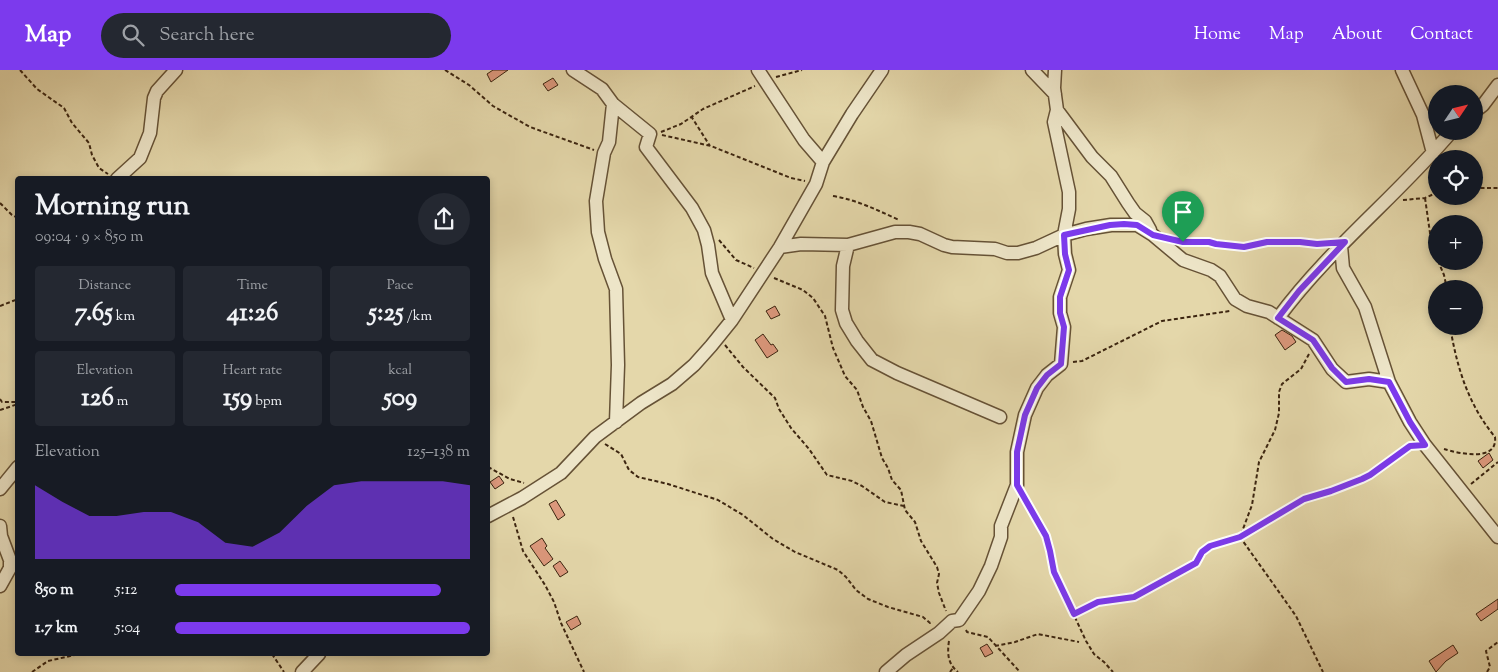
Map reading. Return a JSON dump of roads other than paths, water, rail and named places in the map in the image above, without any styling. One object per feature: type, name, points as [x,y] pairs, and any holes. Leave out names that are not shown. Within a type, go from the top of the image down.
[{"type":"street","points":[[119,176],[140,158],[150,133],[154,98],[157,91],[176,70]]},
{"type":"street","points":[[574,70],[602,89],[613,104],[650,134],[646,147],[693,208],[704,230],[712,272],[732,320]]},
{"type":"street","points":[[758,70],[804,140],[823,162]]},
{"type":"street","points":[[490,515],[561,473],[595,437],[672,384],[694,365],[719,338],[780,247],[816,184],[823,162],[852,114],[882,70]]},
{"type":"street","points":[[1032,70],[1054,94]]},
{"type":"street","points":[[886,672],[906,655],[940,633],[972,603],[992,566],[1001,537],[1002,526],[1017,485],[1017,452],[1025,415],[1037,388],[1047,375],[1061,364],[1064,327],[1060,313],[1060,297],[1069,270],[1065,254],[1064,235],[1069,209],[1069,192],[1054,122],[1057,110],[1054,94],[1056,70]]},
{"type":"street","points":[[1402,70],[1423,115],[1432,150]]},
{"type":"street","points":[[1483,105],[1498,85]]},
{"type":"street","points":[[613,104],[610,142],[604,154],[596,201],[598,232],[605,260],[616,289],[618,365],[616,422]]},
{"type":"street","points":[[1057,110],[1092,157],[1111,176],[1128,204],[1145,221],[1153,235]]},
{"type":"street","points":[[1436,150],[1444,140]]},
{"type":"street","points":[[1278,318],[1299,291],[1343,244],[1428,158]]},
{"type":"street","points":[[780,247],[801,244],[848,245],[895,232],[909,232],[920,234],[944,246],[995,249],[1007,253],[1018,253],[1036,248],[1064,235],[1110,225],[1137,225],[1153,235],[1183,260],[1211,270],[1220,276],[1235,299],[1247,306],[1263,310],[1313,340],[1332,368],[1346,382],[1369,379],[1389,382]]},
{"type":"street","points":[[1343,244],[1343,268],[1364,307],[1389,382],[1410,422],[1425,445],[1498,538]]},
{"type":"street","points":[[848,245],[843,266],[842,310],[846,323],[872,360],[897,373],[1000,417]]},
{"type":"street","points":[[0,489],[15,471]]},
{"type":"street","points":[[0,526],[1,536],[10,560],[10,568],[0,586]]},
{"type":"street","points":[[302,672],[317,656]]}]
